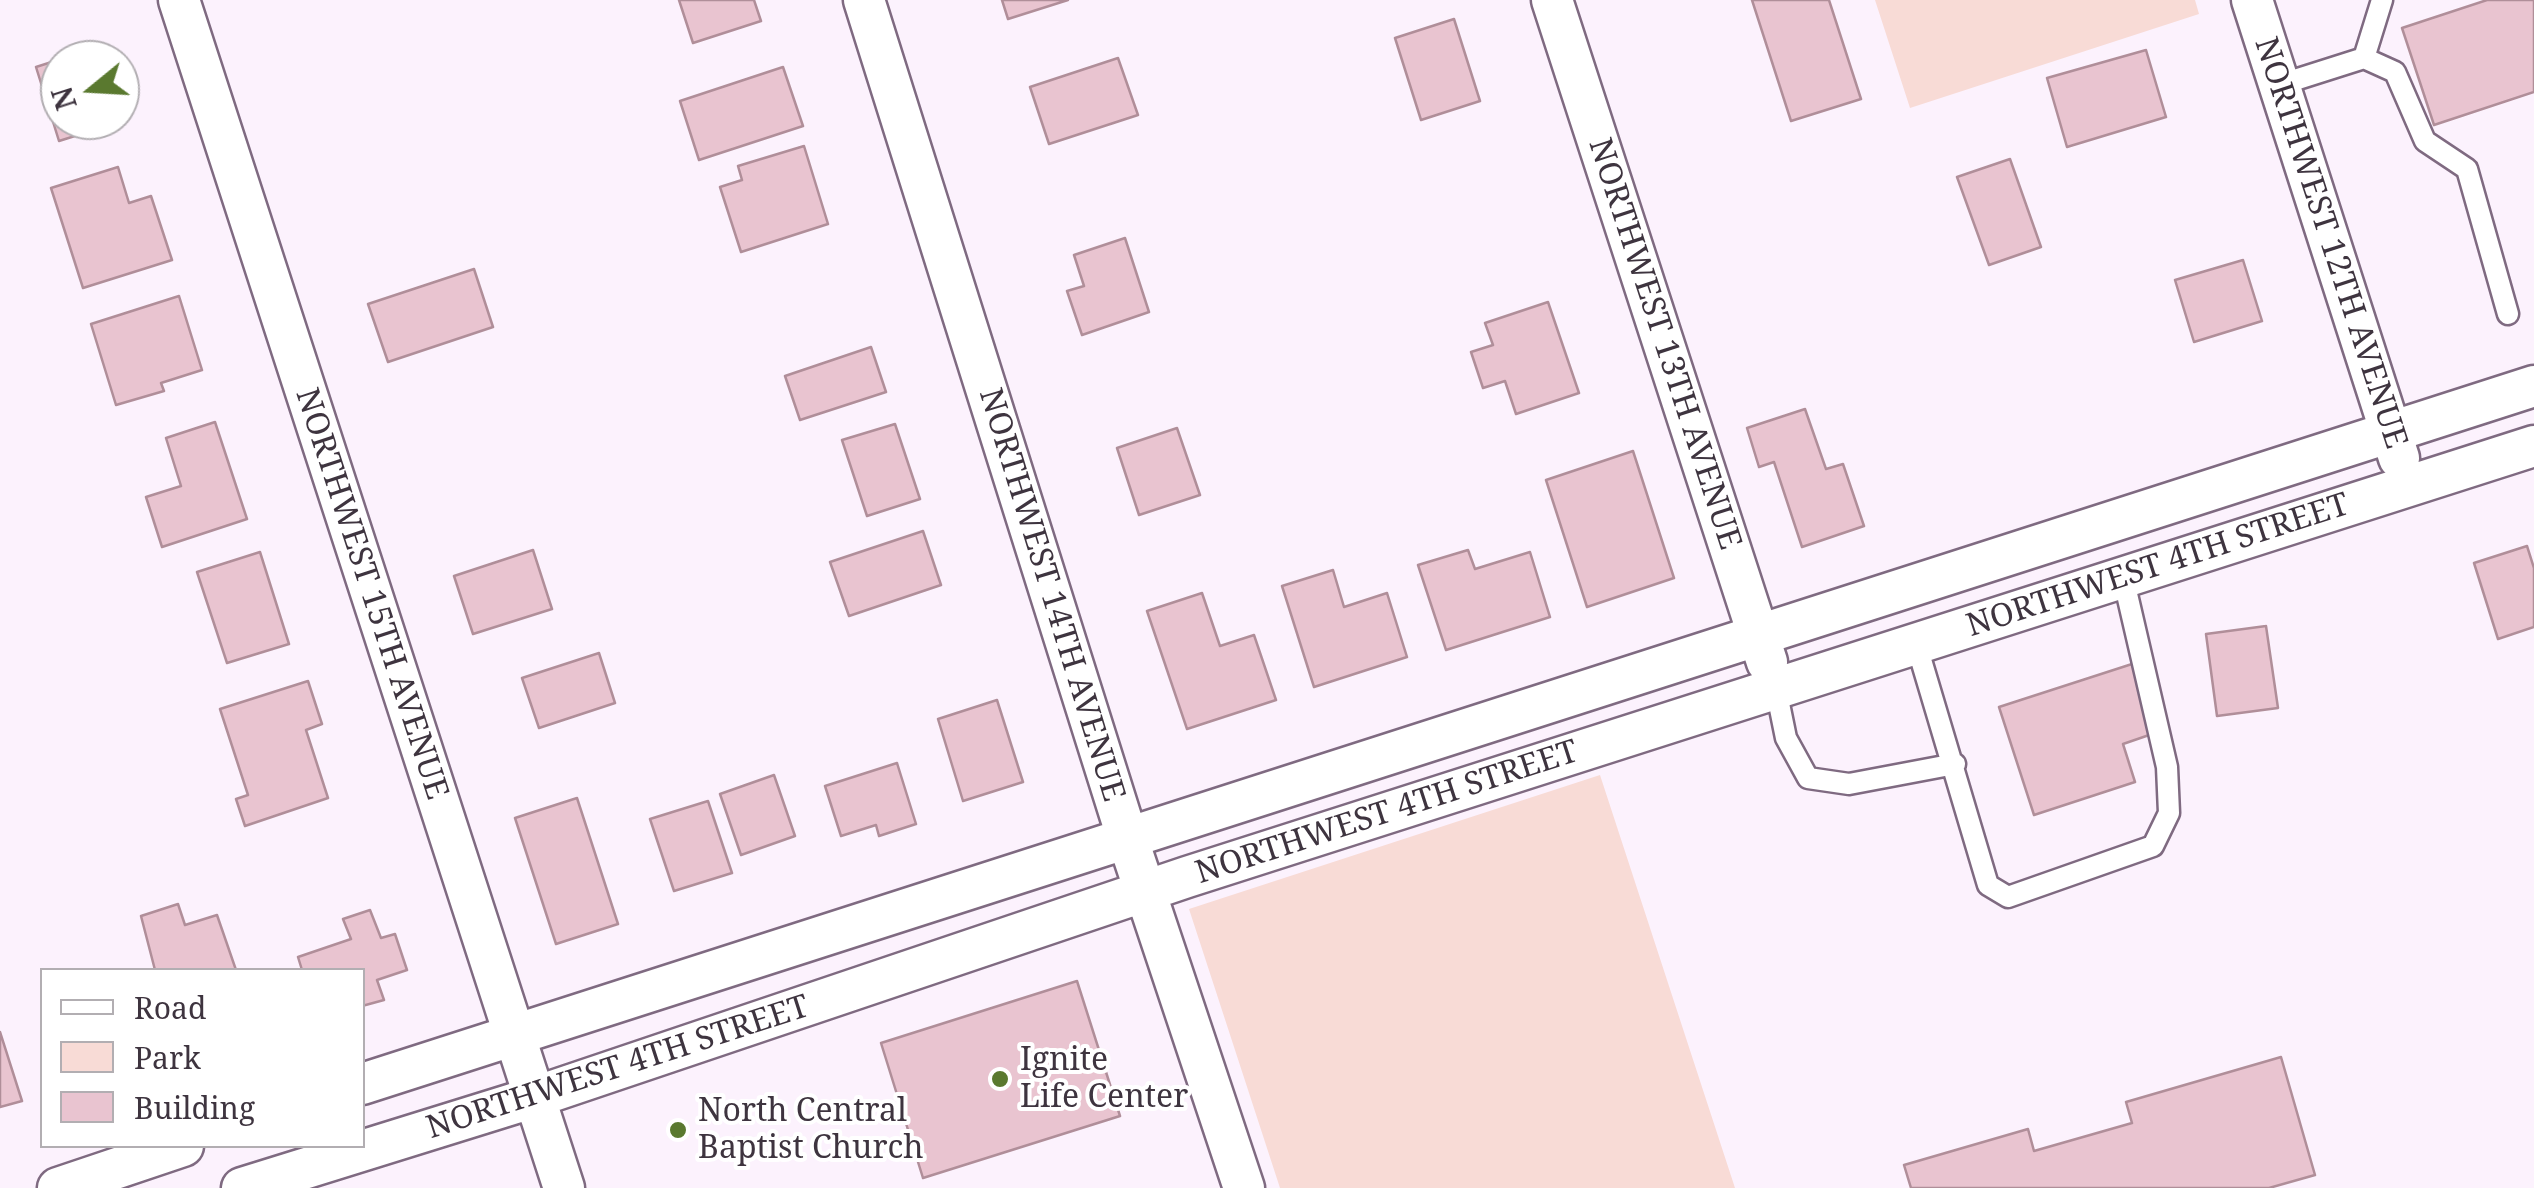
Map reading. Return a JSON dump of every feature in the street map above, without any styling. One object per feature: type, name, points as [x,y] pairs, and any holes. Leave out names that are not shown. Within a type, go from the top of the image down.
[{"type":"street","name":"NORTHWEST 15TH AVENUE","points":[[178,0],[564,1188]]},
{"type":"street","name":"NORTHWEST 14TH AVENUE","points":[[864,0],[1128,840],[1244,1188]]},
{"type":"street","name":"NORTHWEST 13TH AVENUE","points":[[1552,0],[1776,689]]},
{"type":"street","name":"NORTHWEST 12TH AVENUE","points":[[2252,0],[2408,486]]},
{"type":"street","name":"NORTHWEST 4TH STREET","points":[[365,1083],[2534,386]]},
{"type":"street","name":"NORTHWEST 4TH STREET","points":[[242,1188],[534,1098],[1146,890],[2534,446]]},
{"type":"street","points":[[58,1188],[177,1148]]},
{"type":"lane","points":[[2364,58],[2382,0]]},
{"type":"lane","points":[[2279,85],[2364,58],[2396,72],[2425,141],[2467,169],[2508,314]]},
{"type":"lane","points":[[1916,644],[1955,764],[1988,885],[2008,897],[2153,846],[2169,812],[2168,768],[2123,577]]},
{"type":"lane","points":[[1776,689],[1786,738],[1808,778],[1848,784],[1955,764]]},
{"type":"green space","points":[[1875,0],[2195,0],[2199,14],[1910,108]]},
{"type":"green space","points":[[1600,775],[1735,1188],[1280,1188],[1189,909]]},
{"type":"building","points":[[679,0],[754,0],[761,21],[693,43]]},
{"type":"building","points":[[1002,0],[1068,0],[1008,19]]},
{"type":"building","points":[[1752,0],[1829,0],[1861,99],[1791,121]]},
{"type":"building","points":[[2487,0],[2534,0],[2534,92],[2434,125],[2402,28]]},
{"type":"building","points":[[1454,19],[1480,101],[1421,120],[1395,38]]},
{"type":"building","points":[[2146,50],[2166,117],[2067,147],[2047,78]]},
{"type":"building","points":[[1118,58],[1138,115],[1049,144],[1030,87]]},
{"type":"building","points":[[783,67],[803,126],[699,160],[680,101]]},
{"type":"building","points":[[804,146],[828,224],[741,252],[720,187],[742,180],[738,166]]},
{"type":"building","points":[[2010,159],[2041,247],[1989,265],[1957,177]]},
{"type":"building","points":[[118,167],[129,203],[151,196],[172,260],[83,288],[51,188]]},
{"type":"building","points":[[1125,238],[1149,312],[1082,335],[1067,291],[1084,286],[1074,255]]},
{"type":"building","points":[[2243,260],[2262,321],[2194,342],[2175,280]]},
{"type":"building","points":[[474,269],[493,327],[388,362],[368,304]]},
{"type":"building","points":[[179,296],[202,370],[161,383],[164,391],[116,405],[91,324]]},
{"type":"building","points":[[1548,302],[1579,393],[1516,414],[1505,381],[1483,388],[1471,352],[1493,345],[1485,323]]},
{"type":"building","points":[[871,347],[886,392],[800,420],[785,376]]},
{"type":"building","points":[[1805,409],[1826,469],[1843,464],[1864,526],[1802,547],[1774,462],[1759,467],[1747,428]]},
{"type":"building","points":[[215,422],[247,519],[162,547],[146,497],[181,486],[166,438]]},
{"type":"building","points":[[895,424],[920,499],[867,516],[842,440]]},
{"type":"building","points":[[1177,428],[1200,495],[1139,515],[1117,448]]},
{"type":"building","points":[[1633,451],[1674,578],[1587,607],[1546,480]]},
{"type":"building","points":[[923,531],[941,585],[849,616],[830,562]]},
{"type":"building","points":[[2527,546],[2534,568],[2534,627],[2498,639],[2474,563]]},
{"type":"building","points":[[533,550],[552,609],[473,634],[454,576]]},
{"type":"building","points":[[1468,550],[1475,569],[1530,552],[1550,617],[1446,650],[1418,565]]},
{"type":"building","points":[[260,552],[289,644],[227,663],[197,572]]},
{"type":"building","points":[[1333,570],[1344,607],[1387,593],[1407,657],[1314,687],[1282,586]]},
{"type":"building","points":[[1202,593],[1220,646],[1254,635],[1276,700],[1187,729],[1147,611]]},
{"type":"building","points":[[2266,626],[2278,708],[2217,716],[2206,634]]},
{"type":"building","points":[[599,653],[615,703],[539,728],[522,678]]},
{"type":"building","points":[[2132,664],[2155,733],[2123,744],[2135,782],[2034,815],[1999,707]]},
{"type":"building","points":[[308,681],[322,724],[306,730],[328,798],[245,826],[236,799],[248,795],[220,709]]},
{"type":"building","points":[[997,700],[1023,782],[963,801],[938,719]]},
{"type":"building","points":[[897,763],[916,824],[879,836],[876,825],[841,836],[825,786]]},
{"type":"building","points":[[774,775],[795,836],[741,855],[720,794]]},
{"type":"building","points":[[577,798],[618,924],[556,944],[515,818]]},
{"type":"building","points":[[708,801],[732,873],[674,891],[650,819]]},
{"type":"building","points":[[178,904],[185,925],[217,915],[235,968],[154,968],[141,916]]},
{"type":"building","points":[[370,910],[381,938],[395,934],[407,970],[377,980],[384,1000],[365,1005],[365,968],[301,968],[298,957],[351,939],[343,919]]},
{"type":"building","name":"Ignite Life Center","points":[[1077,981],[1120,1116],[923,1178],[881,1043]]},
{"type":"building","points":[[0,1032],[22,1101],[0,1107]]},
{"type":"building","points":[[2281,1057],[2315,1175],[2269,1188],[1911,1188],[1904,1165],[2028,1129],[2034,1151],[2132,1123],[2126,1102]]},
{"type":"place","name":"Ignite Life Center","points":[[1000,1079]]},
{"type":"place","name":"North Central Baptist Church","points":[[678,1130]]}]
